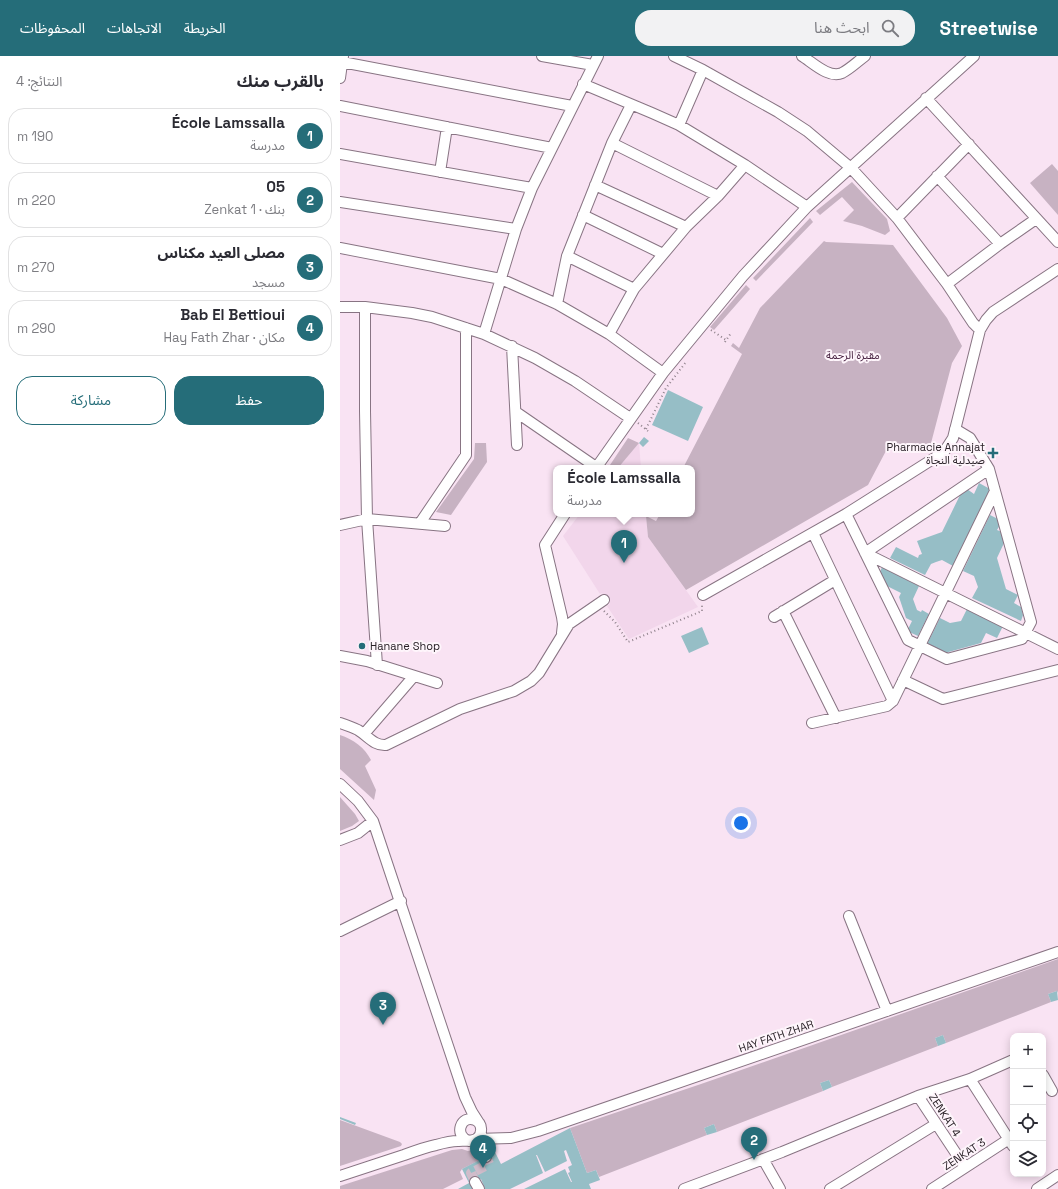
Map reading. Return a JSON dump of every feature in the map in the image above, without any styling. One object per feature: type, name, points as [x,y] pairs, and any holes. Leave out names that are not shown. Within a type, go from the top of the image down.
[{"type":"street","points":[[542,56],[592,65]]},
{"type":"street","points":[[484,334],[516,229],[532,188],[592,65],[598,56]]},
{"type":"street","points":[[674,56],[703,70],[783,115],[807,131],[851,168],[897,218],[946,284],[972,323],[980,330]]},
{"type":"street","points":[[802,56],[826,71],[835,74],[842,73],[865,56]]},
{"type":"street","points":[[598,465],[663,373],[742,276],[807,207],[971,57]]},
{"type":"street","points":[[340,78],[343,59],[572,106]]},
{"type":"street","points":[[679,125],[703,70]]},
{"type":"street","points":[[583,84],[631,105],[652,112],[679,125],[745,165],[807,207]]},
{"type":"street","points":[[926,98],[1058,242]]},
{"type":"street","points":[[557,304],[567,256],[612,143],[631,105]]},
{"type":"street","points":[[340,106],[552,148]]},
{"type":"street","points":[[440,172],[447,127]]},
{"type":"street","points":[[612,143],[718,196]]},
{"type":"street","points":[[897,218],[969,144]]},
{"type":"street","points":[[340,154],[532,188]]},
{"type":"street","points":[[609,334],[634,289],[686,228],[718,196],[745,165]]},
{"type":"street","points":[[937,176],[1000,244]]},
{"type":"street","points":[[595,185],[686,228]]},
{"type":"street","points":[[340,202],[516,229]]},
{"type":"street","points":[[583,215],[663,254]]},
{"type":"street","points":[[946,284],[1036,219]]},
{"type":"street","points":[[340,248],[501,279],[557,304],[609,334],[663,373]]},
{"type":"street","points":[[567,256],[634,289]]},
{"type":"street","points":[[703,595],[846,514],[944,452],[953,438],[980,330],[986,320],[994,312],[1058,268]]},
{"type":"street","points":[[340,307],[365,307],[412,313],[432,317],[484,334],[512,346],[575,381],[630,418]]},
{"type":"street","points":[[365,307],[367,519],[377,665]]},
{"type":"street","points":[[420,523],[466,455],[466,328]]},
{"type":"street","points":[[512,346],[517,445]]},
{"type":"street","points":[[516,412],[592,465]]},
{"type":"street","points":[[846,514],[908,640],[947,659],[1022,639],[1031,622],[989,469],[970,438],[955,429]]},
{"type":"street","points":[[865,553],[989,469]]},
{"type":"street","points":[[812,723],[887,706],[893,701],[995,491]]},
{"type":"street","points":[[562,633],[562,616],[545,552],[545,545],[563,517]]},
{"type":"street","points":[[340,525],[367,519],[445,526]]},
{"type":"street","points":[[813,533],[893,701]]},
{"type":"street","points":[[865,553],[1058,649]]},
{"type":"street","points":[[835,580],[779,614],[836,718]]},
{"type":"street","points":[[340,724],[349,726],[364,734],[375,743],[386,745],[460,709],[514,691],[531,681],[539,673],[562,633],[569,624],[600,602]]},
{"type":"street","points":[[340,656],[367,661],[437,683]]},
{"type":"street","points":[[903,680],[943,699],[1058,670]]},
{"type":"street","points":[[364,734],[414,676]]},
{"type":"street","points":[[340,784],[358,801],[373,821],[401,901],[465,1097],[480,1124],[481,1134],[473,1140]]},
{"type":"street","points":[[340,840],[358,833],[373,821]]},
{"type":"street","points":[[340,931],[401,901]]},
{"type":"street","points":[[849,916],[887,1011]]},
{"type":"street","name":"HAY FATH ZHAR","points":[[434,1145],[459,1140],[511,1138],[538,1131],[1058,952]]},
{"type":"street","points":[[684,1189],[763,1159],[918,1096],[970,1079],[1010,1061]]},
{"type":"street","points":[[970,1079],[1010,1141]]},
{"type":"street","points":[[1046,1080],[1052,1091]]},
{"type":"street","name":"ZENKAT 4","points":[[918,1096],[965,1167]]},
{"type":"street","points":[[465,1097],[465,1109],[461,1125],[461,1135],[463,1138],[473,1140],[486,1157]]},
{"type":"street","points":[[340,1176],[434,1145],[455,1133],[466,1120],[470,1119],[477,1121],[488,1132],[502,1138]]},
{"type":"street","points":[[830,1189],[936,1124]]},
{"type":"street","name":"ZENKAT 3","points":[[932,1189],[965,1167],[1010,1144]]},
{"type":"street","points":[[763,1159],[780,1189]]},
{"type":"street","points":[[1037,1189],[1058,1175]]},
{"type":"path","points":[[707,336],[711,330],[726,341],[732,333]]},
{"type":"path","points":[[646,429],[666,388],[688,359]]},
{"type":"path","points":[[600,602],[628,642],[702,611],[703,595]]},
{"type":"shaded area","points":[[639,443],[641,465],[621,465]]},
{"type":"shaded area","points":[[578,517],[646,517],[648,537],[698,607],[629,639],[607,606],[610,604],[602,593],[600,594],[563,536]]},
{"type":"green space","points":[[1052,164],[1058,171],[1058,215],[1030,183]]},
{"type":"green space","points":[[852,182],[887,219],[890,231],[885,235],[862,226],[843,221],[854,210],[842,197],[820,215],[816,211]]},
{"type":"green space","points":[[810,218],[813,222],[756,281],[753,278]]},
{"type":"green space","name":"مقبرة الرحمة","points":[[824,241],[893,245],[947,318],[962,346],[952,363],[930,447],[888,447],[868,485],[686,590],[648,537],[646,517],[656,521],[658,517],[695,517],[695,465],[685,465],[742,354],[731,346],[733,343],[739,348],[760,308]]},
{"type":"green space","points":[[746,285],[750,289],[714,330],[710,327]]},
{"type":"green space","points":[[628,438],[639,443],[621,465],[610,465]]},
{"type":"green space","points":[[475,443],[486,443],[487,462],[451,515],[436,512],[474,459]]},
{"type":"green space","points":[[340,735],[358,744],[371,760],[365,766],[376,790],[374,800],[340,769]]},
{"type":"green space","points":[[340,797],[355,814],[359,821],[340,831]]},
{"type":"green space","points":[[1058,959],[1058,993],[1057,991],[1048,994],[1051,1002],[946,1043],[943,1035],[935,1038],[938,1046],[832,1087],[829,1080],[820,1083],[823,1091],[717,1132],[714,1124],[704,1128],[707,1135],[599,1177],[596,1170],[587,1173],[570,1128],[701,1084]]},
{"type":"green space","points":[[340,1120],[402,1144],[401,1146],[340,1166]]},
{"type":"green space","points":[[462,1149],[468,1151],[477,1149],[482,1159],[462,1169],[460,1172],[463,1179],[443,1189],[340,1189],[340,1186],[452,1150]]},
{"type":"building","points":[[668,390],[703,407],[688,441],[652,425]]},
{"type":"building","points":[[644,437],[649,441],[643,447],[639,443]]},
{"type":"building","points":[[979,483],[990,489],[953,566],[942,560],[931,564],[925,575],[890,558],[896,547],[918,558],[919,555],[922,554],[917,541],[942,532],[962,491],[967,489],[974,494]]},
{"type":"building","points":[[990,515],[998,519],[1000,525],[997,530],[1002,532],[1004,543],[997,558],[1006,589],[1018,595],[1014,603],[1021,607],[1023,615],[1021,621],[972,598],[978,587],[974,576],[963,571]]},
{"type":"building","points":[[882,567],[919,586],[913,599],[917,610],[921,612],[922,610],[929,614],[918,636],[907,631],[912,621],[906,618],[899,597],[901,593],[887,586],[880,572]]},
{"type":"building","points":[[967,609],[1003,626],[997,638],[986,633],[981,643],[945,653],[927,644],[940,618],[950,623],[961,621]]},
{"type":"building","points":[[702,627],[709,644],[689,653],[681,636]]},
{"type":"building","points":[[1057,991],[1058,1000],[1051,1002],[1048,994]]},
{"type":"building","points":[[943,1035],[946,1043],[938,1046],[935,1038]]},
{"type":"building","points":[[829,1080],[832,1087],[823,1091],[820,1083]]},
{"type":"building","points":[[340,1117],[356,1123],[355,1125],[340,1119]]},
{"type":"building","points":[[714,1124],[717,1132],[707,1135],[704,1128]]},
{"type":"building","points":[[570,1128],[587,1173],[596,1170],[600,1180],[589,1184],[591,1189],[524,1189],[565,1169],[572,1182],[568,1173],[570,1172],[568,1167],[572,1165],[566,1150],[564,1151],[567,1161],[545,1172],[536,1155],[543,1173],[510,1189],[485,1189],[481,1179],[471,1184],[473,1189],[458,1189],[469,1183],[462,1169],[495,1152],[501,1164]]},
{"type":"tunnel","points":[[475,1182],[471,1173],[489,1164],[486,1157]]},
{"type":"place","name":"Pharmacie Annajat صيدلية النجاة","points":[[993,453]]},
{"type":"place","name":"École Lamssalla","points":[[624,563]]},
{"type":"place","name":"Hanane Shop","points":[[362,646]]},
{"type":"place","name":"مصلى العيد مكناس","points":[[383,1025]]},
{"type":"place","name":"05","points":[[754,1160]]},
{"type":"place","name":"Bab El Bettioui","points":[[483,1168]]}]
